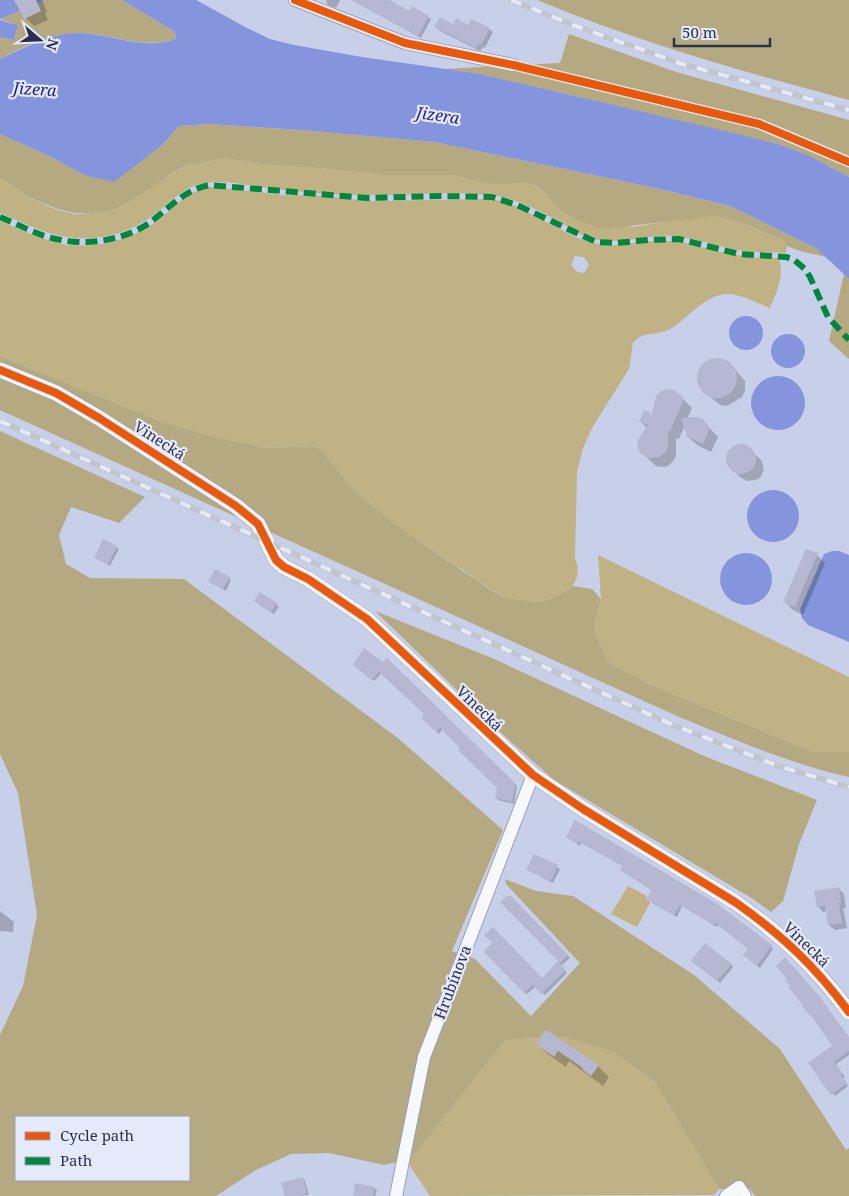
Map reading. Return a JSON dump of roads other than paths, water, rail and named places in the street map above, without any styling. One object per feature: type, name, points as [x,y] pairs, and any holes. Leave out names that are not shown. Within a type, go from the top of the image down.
[{"type":"street","points":[[295,0],[405,43],[513,65]]},
{"type":"street","name":"Vinecká","points":[[0,370],[56,393],[99,418],[236,506],[258,524],[276,560],[367,619],[533,775],[583,809],[735,902],[759,919],[806,959],[849,1012]]},
{"type":"street","name":"Hrubínova","points":[[396,1196],[424,1056],[533,775]]},
{"type":"street","points":[[726,1196],[742,1192]]},
{"type":"water","points":[[0,0],[46,0],[0,19]]},
{"type":"water","name":"Jizera","points":[[122,0],[196,0],[270,39],[362,57],[480,74],[778,144],[810,156],[849,177],[849,279],[816,248],[730,206],[651,187],[435,142],[209,124],[179,126],[162,145],[114,182],[84,175],[49,156],[0,134],[0,59],[42,40],[70,33],[92,34],[140,43],[164,42],[176,39],[175,32]]},
{"type":"water","points":[[0,20],[18,25],[14,40],[0,37]]},
{"type":"water","points":[[746,316],[753,317],[758,321],[762,326],[762,340],[758,345],[753,349],[746,350],[739,349],[734,345],[730,340],[729,333],[730,326],[734,321],[739,317]]},
{"type":"water","points":[[788,334],[795,335],[800,339],[804,344],[804,358],[800,363],[795,367],[788,368],[781,367],[776,363],[772,358],[771,351],[772,344],[776,339],[781,335]]},
{"type":"water","points":[[773,376],[783,376],[793,380],[801,388],[805,403],[801,418],[793,426],[783,430],[773,430],[763,426],[755,418],[751,408],[751,398],[755,388],[763,380]]},
{"type":"water","points":[[768,490],[778,490],[788,494],[795,501],[799,516],[795,531],[788,538],[778,542],[768,542],[758,538],[751,531],[747,521],[747,511],[751,501],[758,494]]},
{"type":"water","points":[[839,551],[849,555],[849,642],[808,625],[802,618],[800,609],[824,554]]},
{"type":"water","points":[[741,553],[751,553],[761,557],[768,564],[772,579],[768,594],[761,601],[751,605],[741,605],[731,601],[724,594],[720,584],[720,574],[724,564],[731,557]]},
{"type":"railway","points":[[511,0],[573,25],[679,63],[849,110]]},
{"type":"railway","points":[[0,421],[673,725],[778,766],[849,787]]}]
